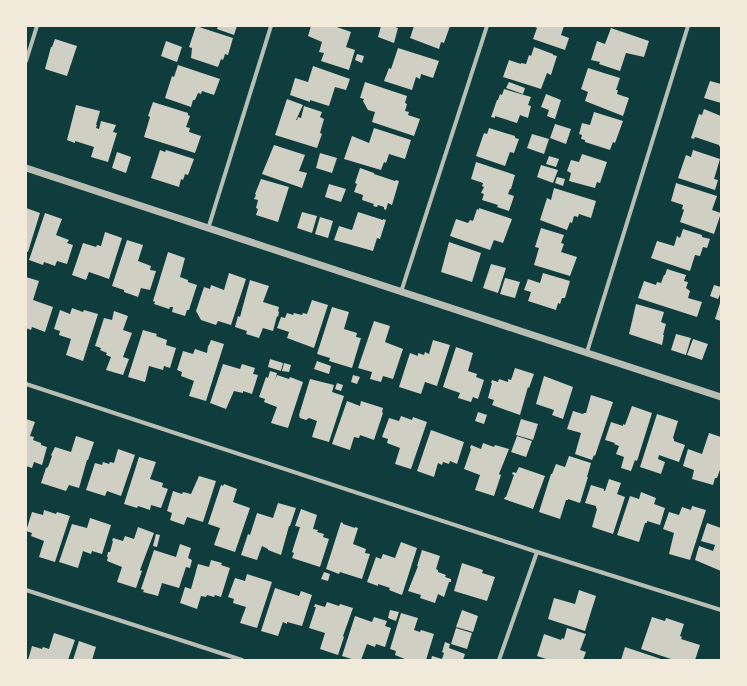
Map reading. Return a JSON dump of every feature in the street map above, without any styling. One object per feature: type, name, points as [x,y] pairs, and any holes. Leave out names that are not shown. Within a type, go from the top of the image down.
[{"type":"street","points":[[26,61],[37,26]]},
{"type":"street","points":[[208,229],[271,26]]},
{"type":"street","points":[[401,292],[487,26]]},
{"type":"street","points":[[587,352],[688,26]]},
{"type":"street","points":[[26,168],[721,397]]},
{"type":"street","points":[[26,384],[537,552],[721,610]]},
{"type":"street","points":[[499,660],[537,552]]},
{"type":"street","points":[[26,590],[242,660]]},
{"type":"building","points":[[196,26],[233,38],[228,55],[225,54],[218,67],[191,58],[192,48],[189,47]]},
{"type":"building","points":[[218,26],[237,26],[234,35],[217,29]]},
{"type":"building","points":[[311,26],[334,26],[351,32],[346,47],[355,50],[349,70],[321,61],[324,53],[319,52],[322,42],[308,36]]},
{"type":"building","points":[[381,26],[392,26],[398,28],[394,43],[378,37]]},
{"type":"building","points":[[414,26],[450,26],[444,43],[441,42],[439,49],[410,38]]},
{"type":"building","points":[[533,26],[564,26],[561,35],[569,38],[565,50],[533,39],[537,28]]},
{"type":"building","points":[[611,28],[649,41],[644,57],[626,53],[620,71],[599,64],[600,62],[591,60],[597,41],[605,44]]},
{"type":"building","points":[[55,39],[77,46],[67,76],[45,69],[51,47]]},
{"type":"building","points":[[166,41],[182,47],[177,62],[161,56]]},
{"type":"building","points":[[534,47],[557,56],[551,75],[547,73],[541,89],[503,77],[509,60],[526,64]]},
{"type":"building","points":[[398,48],[439,61],[433,78],[421,74],[420,79],[416,77],[412,90],[384,81],[389,68],[391,69]]},
{"type":"building","points":[[357,54],[364,56],[362,63],[355,60]]},
{"type":"building","points":[[178,65],[220,79],[214,95],[202,91],[201,94],[198,93],[195,100],[193,100],[191,107],[165,98],[172,76],[174,77]]},
{"type":"building","points":[[313,66],[350,79],[346,90],[335,87],[329,106],[310,100],[310,102],[290,95],[295,78],[308,82]]},
{"type":"building","points":[[588,68],[620,78],[616,90],[618,90],[617,94],[629,98],[623,116],[585,101],[588,92],[581,89]]},
{"type":"building","points":[[710,81],[721,84],[721,103],[704,98]]},
{"type":"building","points":[[365,82],[407,96],[405,111],[409,112],[408,115],[420,119],[414,136],[372,122],[375,112],[368,110],[363,101],[364,99],[360,98]]},
{"type":"building","points":[[509,82],[525,88],[523,94],[506,88]]},
{"type":"building","points":[[504,89],[531,97],[528,105],[531,106],[528,118],[520,115],[517,123],[495,116],[495,118],[491,117],[497,100],[500,94],[502,95]]},
{"type":"building","points":[[546,94],[561,100],[555,119],[547,116],[549,110],[541,107]]},
{"type":"building","points":[[287,99],[303,105],[296,120],[298,117],[301,118],[304,106],[322,112],[320,117],[324,119],[320,133],[322,134],[317,148],[275,135]]},
{"type":"building","points":[[153,102],[188,113],[190,116],[186,127],[190,128],[189,132],[201,136],[195,153],[144,137],[150,117],[148,116]]},
{"type":"building","points":[[76,105],[100,111],[96,128],[99,129],[101,121],[116,125],[113,132],[117,133],[108,162],[91,157],[94,147],[67,140]]},
{"type":"building","points":[[704,109],[721,116],[721,147],[695,137],[694,139],[691,138],[699,114],[702,115]]},
{"type":"building","points":[[594,112],[623,121],[615,143],[613,142],[610,150],[585,142],[585,140],[581,139],[582,135],[579,134],[582,123],[590,125]]},
{"type":"building","points":[[555,124],[571,129],[566,144],[550,138]]},
{"type":"building","points":[[374,128],[411,140],[405,159],[389,154],[386,163],[384,162],[381,170],[344,159],[352,136],[369,143]]},
{"type":"building","points":[[489,128],[515,136],[515,138],[519,139],[514,153],[510,152],[505,166],[476,156],[484,133],[487,134]]},
{"type":"building","points":[[532,134],[549,139],[544,154],[527,148]]},
{"type":"building","points":[[274,145],[305,155],[299,171],[307,173],[302,188],[262,174]]},
{"type":"building","points":[[160,150],[165,152],[166,150],[194,159],[188,175],[185,174],[183,180],[181,179],[179,187],[151,178]]},
{"type":"building","points":[[693,150],[720,159],[714,179],[718,180],[715,190],[678,178],[686,155],[691,157]]},
{"type":"building","points":[[117,152],[131,157],[126,173],[112,168]]},
{"type":"building","points":[[320,153],[337,158],[332,173],[316,168]]},
{"type":"building","points":[[582,154],[607,162],[600,183],[597,182],[595,188],[569,181],[571,173],[567,171],[571,160],[579,162]]},
{"type":"building","points":[[549,156],[559,159],[556,167],[546,164]]},
{"type":"building","points":[[476,162],[515,175],[508,194],[514,196],[509,211],[497,207],[498,205],[482,200],[484,194],[481,193],[484,187],[482,186],[483,183],[471,179]]},
{"type":"building","points":[[541,165],[558,170],[553,183],[537,177]]},
{"type":"building","points":[[360,168],[395,181],[399,181],[392,205],[388,203],[386,210],[384,207],[378,205],[377,207],[373,206],[374,204],[362,200],[363,195],[354,192],[357,184],[355,183]]},
{"type":"building","points":[[557,177],[565,179],[563,186],[555,183]]},
{"type":"building","points":[[261,179],[289,187],[278,222],[256,215],[258,200],[254,199]]},
{"type":"building","points":[[676,183],[717,196],[712,210],[721,213],[714,234],[680,222],[684,210],[682,209],[683,205],[671,201]]},
{"type":"building","points":[[329,184],[346,189],[341,202],[325,197]]},
{"type":"building","points":[[554,188],[596,201],[591,218],[579,214],[578,217],[574,216],[572,223],[570,222],[567,230],[540,220],[547,198],[551,200]]},
{"type":"building","points":[[26,208],[40,213],[28,252],[26,251]]},
{"type":"building","points":[[479,208],[512,219],[503,243],[494,240],[490,250],[450,236],[456,219],[468,223],[470,220],[473,221],[477,209],[479,210]]},
{"type":"building","points":[[302,212],[317,216],[312,233],[297,228]]},
{"type":"building","points":[[358,212],[386,220],[380,239],[377,238],[373,251],[334,240],[339,226],[352,230]]},
{"type":"building","points":[[45,213],[62,219],[56,235],[69,240],[67,243],[73,245],[67,264],[57,261],[55,266],[44,262],[43,265],[29,260]]},
{"type":"building","points":[[320,217],[333,221],[328,238],[315,234]]},
{"type":"building","points":[[541,228],[564,235],[561,243],[564,244],[561,252],[577,257],[570,276],[534,265],[539,248],[535,247]]},
{"type":"building","points":[[683,229],[710,239],[707,248],[703,247],[700,256],[695,255],[690,271],[651,258],[657,241],[674,246],[677,236],[680,238]]},
{"type":"building","points":[[105,232],[122,238],[109,279],[89,272],[86,280],[72,275],[83,243],[96,247],[97,245],[101,246]]},
{"type":"building","points":[[127,240],[143,245],[138,261],[151,266],[150,270],[156,271],[150,290],[141,288],[138,297],[112,286]]},
{"type":"building","points":[[449,242],[481,253],[472,282],[441,272]]},
{"type":"building","points":[[168,252],[185,258],[180,277],[197,285],[189,310],[187,310],[185,316],[172,312],[173,307],[170,307],[169,309],[154,304],[155,302],[153,301]]},
{"type":"building","points":[[491,264],[506,268],[498,293],[483,288]]},
{"type":"building","points":[[667,269],[686,275],[684,281],[688,282],[686,288],[690,291],[688,298],[702,302],[697,317],[638,298],[644,281],[656,285],[657,282],[661,283]]},
{"type":"building","points":[[229,273],[246,279],[231,325],[218,321],[216,325],[201,320],[196,311],[204,287],[210,289],[211,285],[224,290]]},
{"type":"building","points":[[543,273],[570,281],[565,298],[562,298],[560,304],[558,303],[556,310],[528,301],[531,292],[524,290],[528,279],[540,283]]},
{"type":"building","points":[[26,277],[39,281],[33,300],[53,307],[45,332],[32,327],[31,330],[26,328]]},
{"type":"building","points":[[505,278],[520,282],[515,298],[500,294]]},
{"type":"building","points":[[250,280],[269,286],[263,302],[279,307],[278,317],[277,316],[273,331],[263,328],[259,338],[246,334],[247,331],[235,327],[238,316],[240,317]]},
{"type":"building","points":[[714,285],[721,287],[721,292],[718,299],[710,296]]},
{"type":"building","points":[[312,300],[328,305],[314,348],[287,338],[289,332],[277,328],[281,317],[285,318],[287,313],[293,315],[294,313],[302,315],[303,313],[307,314]]},
{"type":"building","points":[[721,300],[721,321],[715,319]]},
{"type":"building","points":[[636,304],[664,312],[661,322],[666,324],[662,345],[629,334]]},
{"type":"building","points":[[332,307],[349,312],[344,329],[357,333],[356,337],[361,338],[352,368],[329,361],[330,358],[317,354]]},
{"type":"building","points":[[72,308],[83,312],[84,310],[98,314],[83,361],[66,355],[71,339],[59,335],[60,331],[54,329],[60,310],[70,314]]},
{"type":"building","points":[[114,311],[128,316],[123,330],[132,333],[123,357],[129,359],[123,375],[106,370],[111,357],[106,355],[107,353],[100,350],[101,348],[95,346],[104,318],[112,320]]},
{"type":"building","points":[[374,321],[390,326],[385,342],[403,349],[393,379],[383,376],[381,382],[370,379],[372,372],[358,368]]},
{"type":"building","points":[[143,330],[157,334],[156,336],[167,340],[166,345],[176,348],[170,368],[164,366],[163,370],[149,366],[145,382],[128,377]]},
{"type":"building","points":[[676,334],[691,338],[686,355],[671,350]]},
{"type":"building","points":[[693,339],[708,344],[702,360],[687,355]]},
{"type":"building","points":[[211,340],[224,344],[206,401],[189,396],[194,381],[181,376],[182,372],[177,370],[183,351],[193,354],[195,349],[207,353]]},
{"type":"building","points":[[433,340],[450,345],[437,386],[425,382],[421,394],[399,387],[410,353],[418,356],[418,353],[424,355],[425,352],[429,354]]},
{"type":"building","points":[[456,347],[473,353],[468,371],[477,374],[476,377],[484,380],[478,399],[473,397],[471,402],[458,398],[460,393],[443,387]]},
{"type":"building","points":[[270,359],[283,363],[281,371],[268,367]]},
{"type":"building","points":[[317,361],[331,366],[329,374],[314,369]]},
{"type":"building","points":[[284,363],[291,365],[289,372],[282,371]]},
{"type":"building","points":[[223,364],[240,369],[242,364],[255,368],[253,374],[258,375],[252,394],[243,391],[243,393],[234,391],[226,409],[210,403]]},
{"type":"building","points":[[515,368],[534,374],[529,388],[528,387],[520,415],[492,405],[494,400],[488,398],[492,380],[498,382],[499,379],[508,382],[508,379],[511,380]]},
{"type":"building","points":[[270,371],[277,373],[275,380],[277,375],[289,379],[290,377],[303,382],[288,428],[271,423],[277,407],[264,402],[265,399],[259,397],[266,377],[268,378]]},
{"type":"building","points":[[353,375],[360,377],[357,384],[351,382]]},
{"type":"building","points":[[544,376],[573,387],[563,419],[552,415],[554,410],[536,404]]},
{"type":"building","points":[[310,379],[334,385],[332,392],[344,396],[329,442],[312,437],[317,421],[309,418],[306,420],[300,418],[299,415]]},
{"type":"building","points":[[337,383],[343,385],[341,391],[335,389]]},
{"type":"building","points":[[591,395],[613,402],[595,456],[594,455],[592,460],[575,454],[581,433],[567,429],[573,411],[583,414],[586,413]]},
{"type":"building","points":[[347,401],[360,406],[361,401],[383,408],[383,413],[374,440],[360,435],[359,438],[354,437],[350,450],[332,444]]},
{"type":"building","points":[[632,406],[652,413],[637,461],[635,460],[631,471],[621,468],[624,457],[616,454],[619,446],[605,440],[611,422],[623,426],[623,424],[625,425]]},
{"type":"building","points":[[478,412],[487,415],[484,424],[475,421]]},
{"type":"building","points":[[657,414],[678,421],[673,438],[674,441],[685,445],[679,462],[659,455],[658,459],[665,462],[661,474],[640,467]]},
{"type":"building","points":[[401,416],[412,420],[413,417],[427,422],[411,469],[395,464],[400,448],[387,443],[388,439],[382,437],[389,418],[399,421]]},
{"type":"building","points":[[26,419],[35,422],[30,436],[34,437],[33,440],[47,447],[42,465],[34,462],[32,468],[26,466]]},
{"type":"building","points":[[521,419],[538,424],[533,440],[516,435]]},
{"type":"building","points":[[431,430],[464,442],[457,464],[450,461],[449,464],[443,462],[442,465],[438,463],[434,477],[417,471]]},
{"type":"building","points":[[709,433],[721,437],[721,467],[713,485],[692,479],[694,470],[683,466],[688,449],[702,454]]},
{"type":"building","points":[[76,436],[94,442],[79,488],[69,485],[66,491],[41,483],[55,447],[71,452]]},
{"type":"building","points":[[517,436],[532,441],[526,457],[511,452]]},
{"type":"building","points":[[483,443],[494,447],[495,445],[509,449],[499,474],[501,475],[494,496],[475,490],[480,475],[464,469],[471,445],[481,449]]},
{"type":"building","points":[[118,449],[135,455],[121,496],[107,491],[105,496],[86,490],[95,463],[102,465],[103,462],[109,464],[110,462],[114,463]]},
{"type":"building","points":[[569,456],[591,463],[580,503],[568,499],[566,500],[560,519],[539,512],[551,474],[556,464],[565,467]]},
{"type":"building","points":[[139,457],[156,462],[150,479],[163,483],[162,487],[168,489],[161,508],[151,505],[150,510],[124,504]]},
{"type":"building","points":[[519,467],[545,476],[533,509],[504,499],[514,475],[512,474],[513,472],[516,473]]},
{"type":"building","points":[[199,476],[216,481],[203,522],[187,517],[184,525],[170,520],[172,513],[167,511],[173,491],[182,494],[183,492],[191,494]]},
{"type":"building","points":[[609,479],[621,483],[617,494],[625,497],[613,534],[592,527],[597,509],[596,506],[585,503],[591,485],[604,489],[605,491]]},
{"type":"building","points":[[224,484],[237,489],[233,502],[250,508],[235,552],[214,545],[220,528],[208,524],[221,485],[223,486]]},
{"type":"building","points":[[641,492],[656,498],[654,504],[665,508],[660,525],[647,521],[647,523],[645,523],[639,542],[617,535],[630,496],[639,499]]},
{"type":"building","points":[[278,503],[296,508],[281,555],[262,546],[257,560],[241,555],[248,534],[250,535],[257,513],[273,518]]},
{"type":"building","points":[[692,506],[706,510],[690,560],[669,554],[674,533],[663,529],[669,512],[679,515],[682,507],[691,510]]},
{"type":"building","points":[[301,509],[317,515],[313,529],[318,530],[317,532],[324,534],[323,537],[329,539],[320,567],[292,558],[294,553],[292,552],[300,527],[295,526]]},
{"type":"building","points":[[44,510],[70,516],[55,562],[39,557],[44,541],[31,536],[32,533],[26,531],[32,512],[43,515]]},
{"type":"building","points":[[90,518],[111,525],[102,554],[92,551],[91,554],[83,551],[78,568],[59,562],[72,524],[87,528]]},
{"type":"building","points":[[341,522],[343,524],[358,528],[353,544],[366,549],[365,553],[370,554],[362,579],[340,572],[339,574],[326,569]]},
{"type":"building","points":[[707,523],[721,528],[721,571],[695,560],[699,546],[713,551],[715,545],[701,541]]},
{"type":"building","points":[[138,527],[154,533],[140,570],[142,571],[136,588],[117,582],[122,567],[107,561],[107,557],[108,552],[110,552],[113,538],[123,541],[125,536],[134,539]]},
{"type":"building","points":[[156,534],[160,535],[157,547],[153,546]]},
{"type":"building","points":[[401,542],[417,548],[402,595],[389,590],[390,588],[367,582],[376,557],[381,559],[383,554],[395,558]]},
{"type":"building","points":[[180,544],[191,548],[188,558],[192,560],[190,568],[186,567],[179,588],[162,583],[158,596],[143,592],[144,590],[141,589],[154,550],[176,557]]},
{"type":"building","points":[[422,550],[440,556],[436,569],[438,572],[446,575],[445,577],[451,579],[444,597],[438,594],[435,603],[420,598],[421,595],[408,591],[418,566]]},
{"type":"building","points":[[211,560],[222,563],[221,565],[230,568],[221,597],[215,595],[214,597],[207,595],[206,597],[201,596],[197,609],[180,603],[185,587],[191,589],[198,564],[209,567]]},
{"type":"building","points":[[462,563],[483,570],[482,573],[495,577],[487,601],[454,591]]},
{"type":"building","points":[[324,572],[330,574],[328,581],[321,579]]},
{"type":"building","points":[[247,574],[272,582],[257,628],[240,623],[246,607],[233,603],[234,599],[228,597],[235,578],[245,581]]},
{"type":"building","points":[[275,588],[299,596],[301,591],[312,595],[302,626],[283,622],[278,636],[261,631]]},
{"type":"building","points":[[579,590],[596,596],[585,631],[548,619],[554,598],[575,604]]},
{"type":"building","points":[[327,602],[353,608],[338,655],[320,649],[325,633],[309,628],[316,607],[314,607],[315,604],[325,607]]},
{"type":"building","points":[[390,610],[399,612],[396,621],[388,618]]},
{"type":"building","points":[[462,610],[478,616],[473,632],[456,627]]},
{"type":"building","points":[[401,613],[418,618],[414,630],[420,632],[421,630],[434,634],[426,660],[407,660],[395,655],[396,651],[390,649]]},
{"type":"building","points":[[355,616],[372,622],[374,617],[387,621],[385,626],[391,628],[385,647],[376,644],[375,647],[367,644],[361,660],[355,660],[342,656]]},
{"type":"building","points":[[652,617],[665,621],[666,618],[684,624],[680,636],[682,637],[681,639],[700,645],[695,660],[674,660],[641,649]]},
{"type":"building","points":[[456,628],[472,633],[467,649],[451,644]]},
{"type":"building","points":[[567,628],[586,634],[580,650],[586,652],[583,660],[549,660],[537,656],[544,634],[561,640],[562,638],[564,639]]},
{"type":"building","points":[[54,633],[75,640],[68,660],[28,660],[32,646],[42,649],[43,647],[49,649]]},
{"type":"building","points":[[79,641],[96,647],[92,660],[73,660]]},
{"type":"building","points":[[445,642],[450,644],[449,648],[465,654],[463,660],[431,660],[432,656],[442,659],[444,653],[442,652]]},
{"type":"building","points":[[625,647],[664,660],[621,660]]}]
